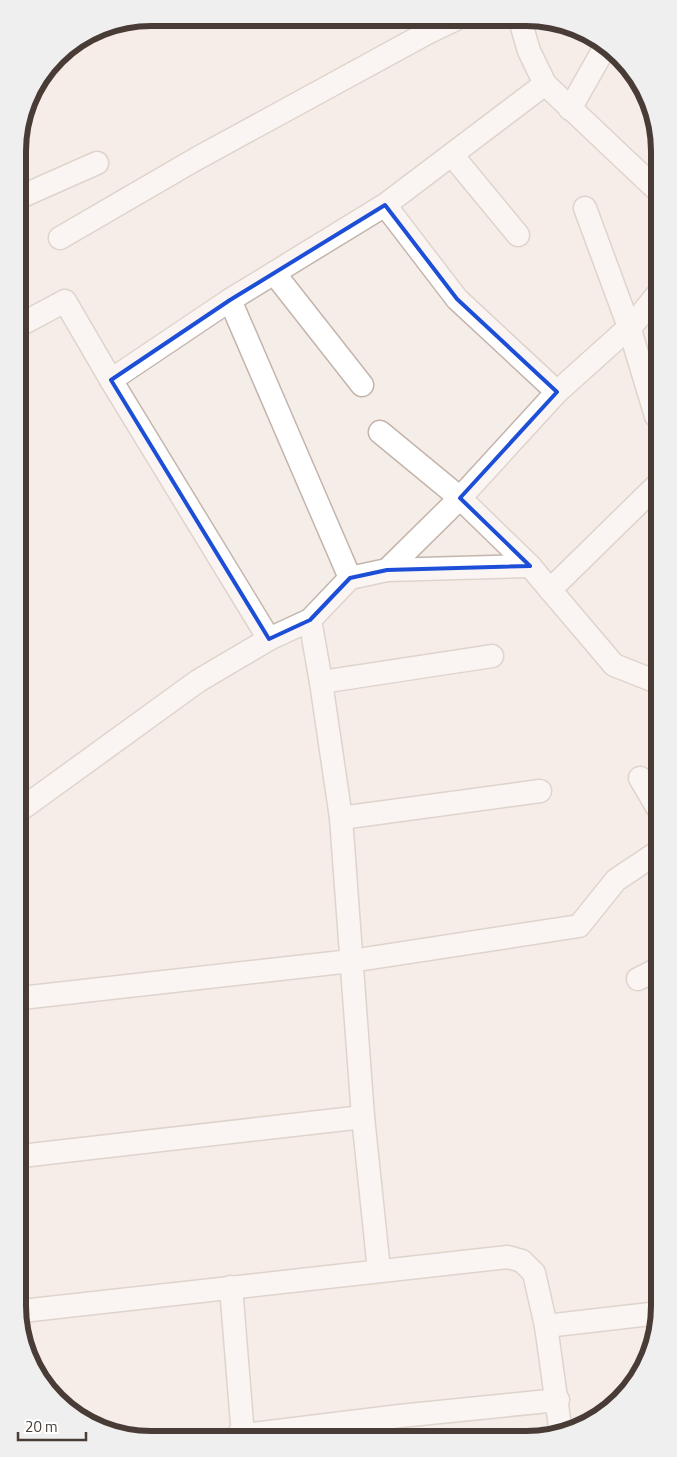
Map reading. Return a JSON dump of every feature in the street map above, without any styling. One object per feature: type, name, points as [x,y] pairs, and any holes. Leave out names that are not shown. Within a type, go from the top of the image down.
[{"type":"street","points":[[60,238],[196,159],[441,26]]},
{"type":"street","points":[[522,26],[529,51],[545,84],[651,184]]},
{"type":"street","points":[[570,109],[602,52]]},
{"type":"street","points":[[111,380],[230,300],[385,205],[545,84]]},
{"type":"street","points":[[452,155],[518,235]]},
{"type":"street","points":[[27,194],[97,163]]},
{"type":"street","points":[[385,205],[458,299],[557,392]]},
{"type":"street","points":[[585,208],[629,327],[651,399]]},
{"type":"street","points":[[274,273],[362,385]]},
{"type":"street","points":[[230,300],[350,578]]},
{"type":"street","points":[[27,321],[66,301],[111,380],[269,639]]},
{"type":"street","points":[[387,570],[460,498],[557,392],[629,327],[651,302]]},
{"type":"street","points":[[380,432],[460,498],[530,566],[614,665],[651,679]]},
{"type":"street","points":[[550,590],[651,491]]},
{"type":"street","points":[[26,805],[198,681],[269,639],[310,620],[350,578],[387,570],[530,566]]},
{"type":"street","points":[[310,620],[341,818],[363,1116],[378,1270]]},
{"type":"street","points":[[321,682],[492,656]]},
{"type":"street","points":[[640,778],[650,796]]},
{"type":"street","points":[[341,818],[540,791]]},
{"type":"street","points":[[26,997],[351,961],[579,926],[616,880],[650,857]]},
{"type":"street","points":[[638,979],[650,973]]},
{"type":"street","points":[[26,1156],[363,1116]]},
{"type":"street","points":[[26,1311],[508,1257],[522,1261],[534,1273],[546,1326],[560,1425]]},
{"type":"street","points":[[231,1287],[241,1431]]},
{"type":"street","points":[[546,1326],[650,1314]]},
{"type":"street","points":[[321,1431],[401,1426],[558,1400]]},
{"type":"highlighted area","points":[[385,205],[457,299],[557,392],[460,498],[530,566],[387,570],[350,578],[310,620],[269,639],[111,380],[230,300]]}]
